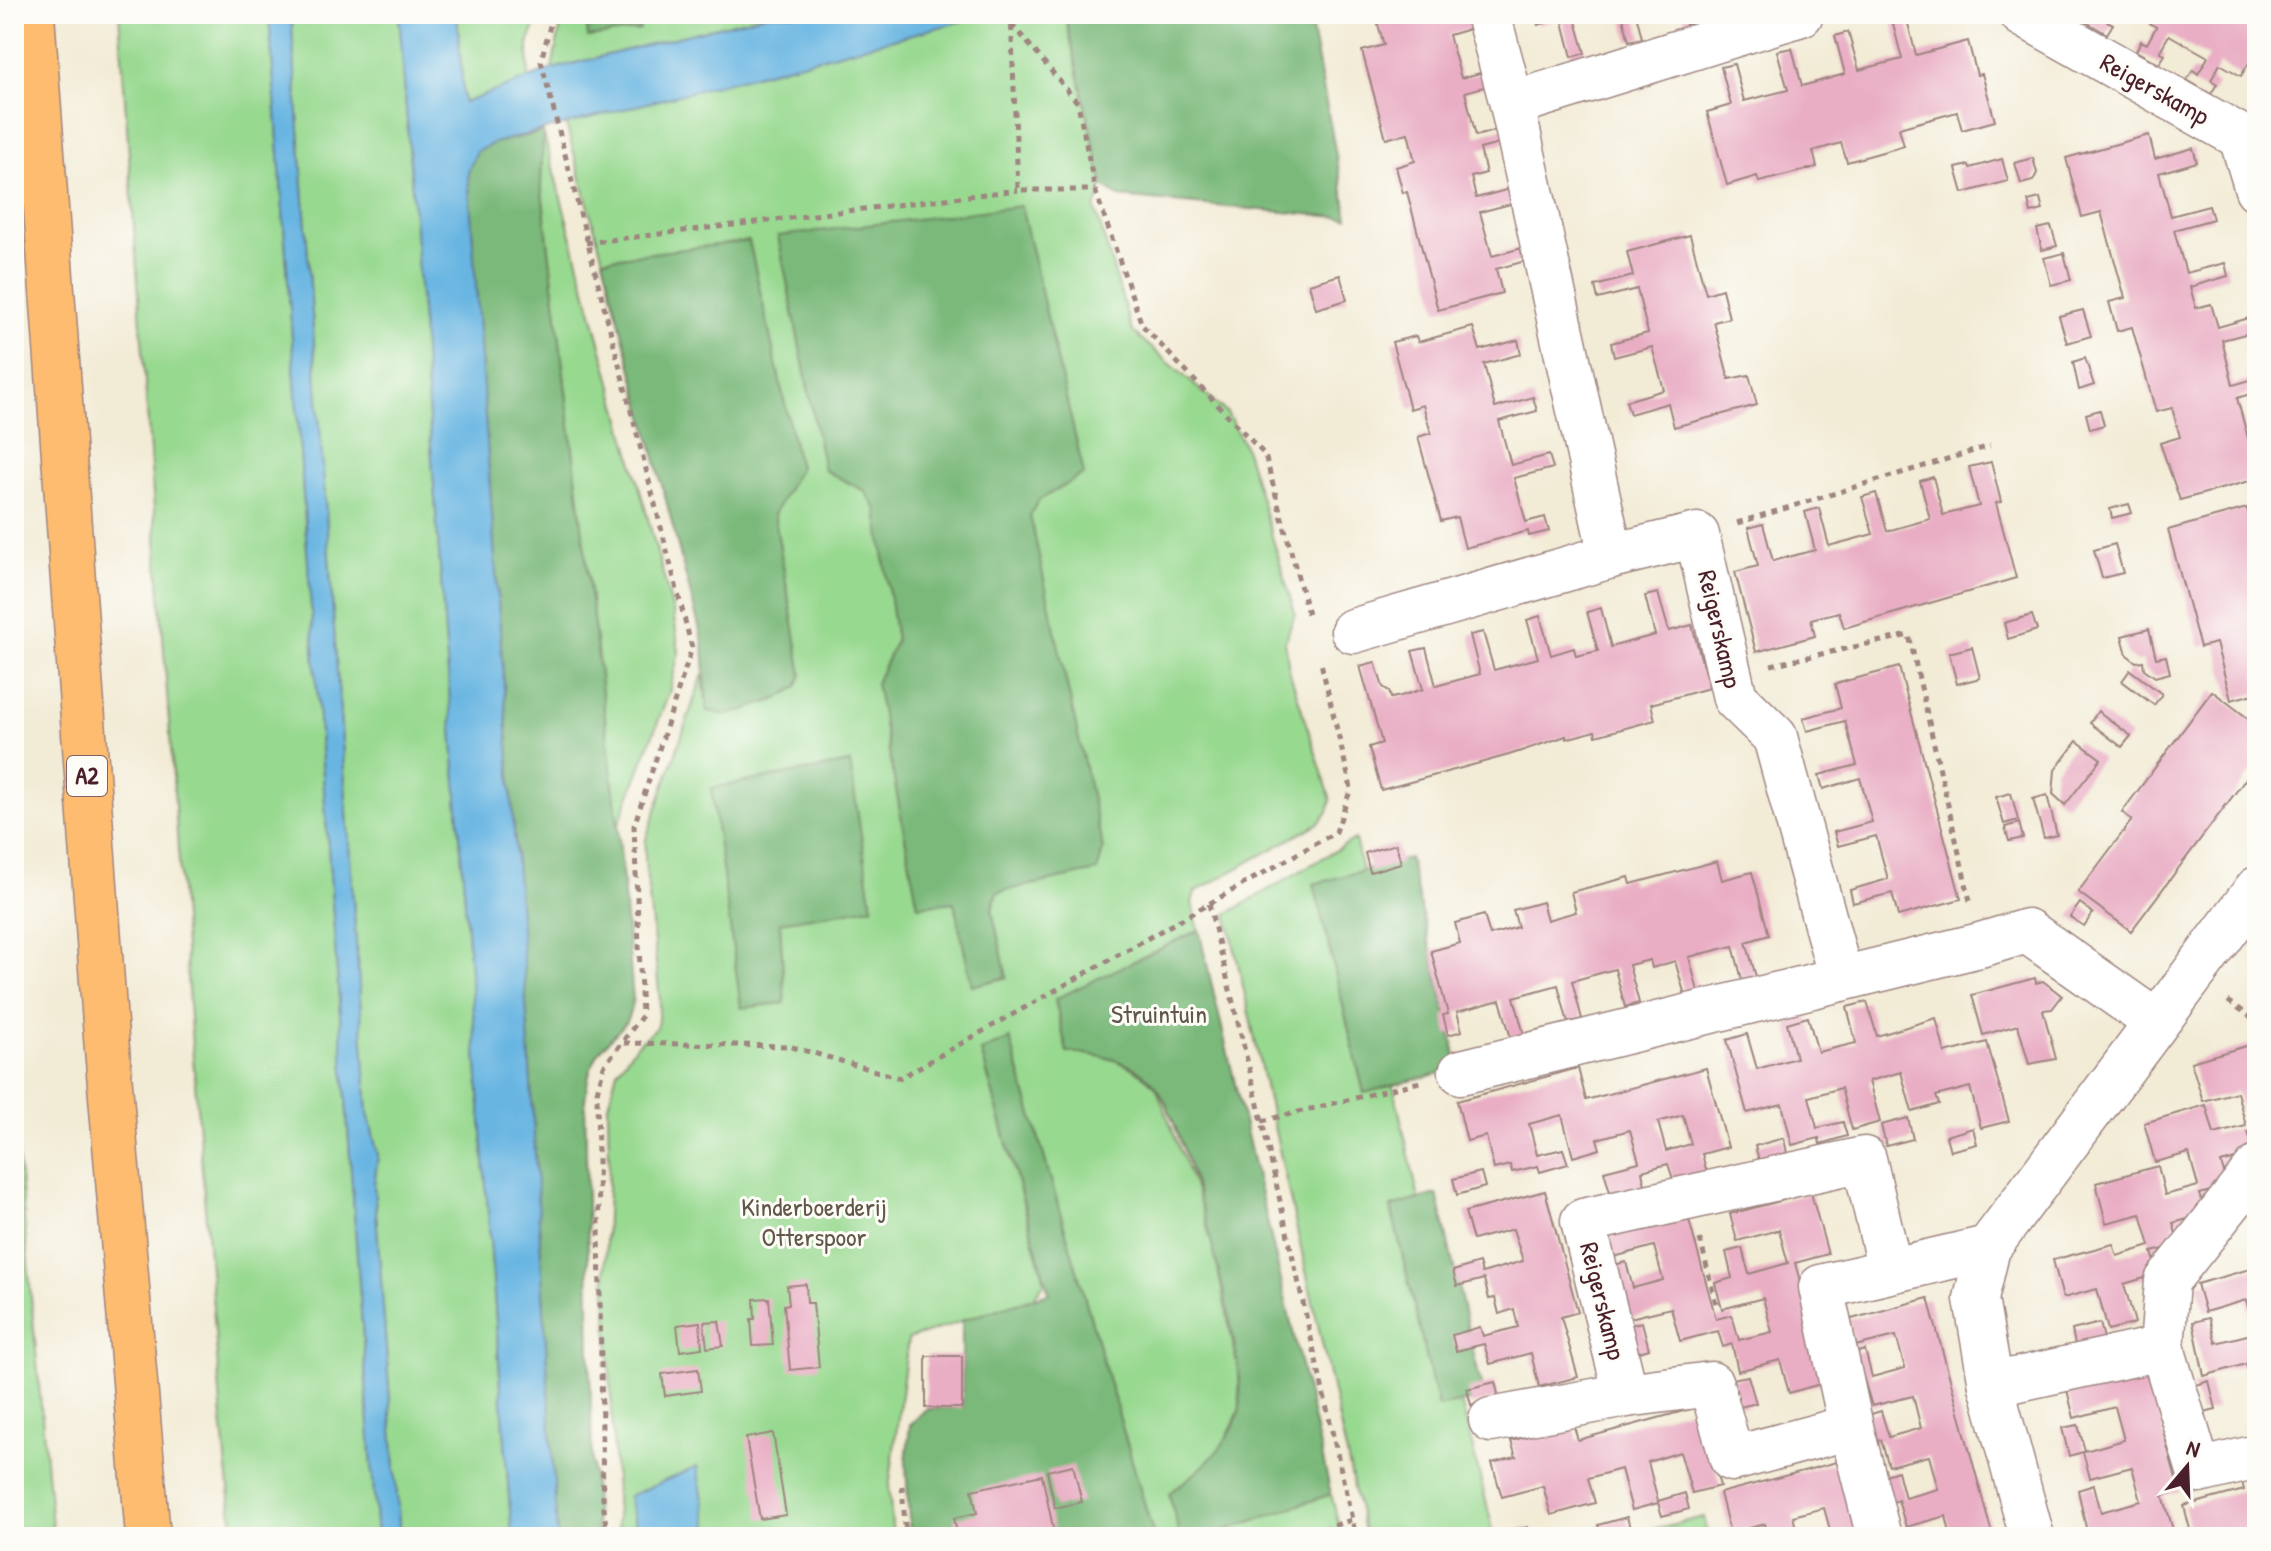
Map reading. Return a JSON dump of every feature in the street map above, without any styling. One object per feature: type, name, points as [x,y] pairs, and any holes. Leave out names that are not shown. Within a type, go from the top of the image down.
[{"type":"highway","name":"A2","points":[[32,14],[103,1006],[148,1537]]},
{"type":"street","points":[[1488,14],[1512,104],[1611,556]]},
{"type":"street","points":[[1512,104],[1801,14]]},
{"type":"street","name":"Reigerskamp","points":[[2022,14],[2241,137],[2257,189]]},
{"type":"street","name":"Reigerskamp","points":[[1335,640],[1611,556],[1697,535],[1735,698],[1775,737],[1841,979]]},
{"type":"street","points":[[2032,1537],[1991,1385],[1976,1299],[1988,1248],[2257,889]]},
{"type":"street","points":[[1461,1072],[2027,931],[2156,1022]]},
{"type":"street","name":"Reigerskamp","points":[[1626,1395],[1583,1221],[1864,1159],[1890,1270]]},
{"type":"street","points":[[2257,1168],[2167,1281],[2162,1348],[2199,1471],[2257,1457]]},
{"type":"street","points":[[1879,1537],[1851,1427],[1821,1287],[1988,1248]]},
{"type":"street","points":[[1991,1385],[2162,1348]]},
{"type":"street","name":"Reigerskamp","points":[[1491,1420],[1626,1395],[1711,1384],[1732,1459],[1851,1427]]},
{"type":"path","points":[[553,14],[541,61],[692,648],[634,826],[642,1016],[604,1066],[597,1092],[603,1499],[607,1537]]},
{"type":"path","points":[[1011,14],[1018,190]]},
{"type":"path","points":[[1012,24],[1078,103],[1095,190],[1142,325],[1265,455],[1309,620]]},
{"type":"path","points":[[586,243],[1018,190],[1095,190]]},
{"type":"path","points":[[1697,535],[1990,446]]},
{"type":"path","points":[[1730,674],[1909,635],[1980,945]]},
{"type":"path","points":[[624,1043],[789,1046],[900,1078],[1209,904],[1336,832],[1351,788],[1335,640]]},
{"type":"path","points":[[1209,904],[1262,1121],[1356,1537]]},
{"type":"path","points":[[1262,1121],[1461,1072]]},
{"type":"path","points":[[1690,1196],[1717,1308]]},
{"type":"path","points":[[902,1486],[906,1537]]},
{"type":"path","points":[[1300,1537],[1351,1520]]},
{"type":"green space","points":[[119,14],[269,14],[377,1537],[234,1537],[191,1032]]},
{"type":"green space","points":[[291,14],[399,14],[512,1537],[400,1537],[374,1185],[378,1155],[368,1113]]},
{"type":"green space","points":[[457,14],[540,14],[528,44],[529,79],[464,103]]},
{"type":"green space","points":[[570,14],[586,14],[588,36],[639,30],[638,14],[769,14],[552,69],[560,29]]},
{"type":"green space","points":[[586,14],[638,14],[640,30],[588,37]]},
{"type":"green space","name":"Kinderboerderij Otterspoor","points":[[989,14],[1065,14],[1103,185],[1095,208],[1132,331],[1227,413],[1245,447],[1295,613],[1285,642],[1289,670],[1331,800],[1328,812],[1319,823],[1195,892],[1192,903],[1199,930],[1055,1000],[1067,1052],[1115,1060],[1156,1087],[1209,1226],[1239,1373],[1240,1409],[1225,1441],[1206,1466],[1169,1493],[1180,1537],[1154,1537],[1010,1039],[981,1051],[1045,1282],[1033,1298],[908,1339],[889,1489],[893,1537],[710,1537],[697,1468],[629,1496],[638,1537],[618,1537],[605,1269],[608,1105],[617,1071],[635,1047],[657,1027],[660,1001],[645,858],[646,839],[703,674],[707,711],[802,675],[774,514],[799,468],[749,241],[603,259],[566,124]],"holes":[[[865,491],[1038,501],[1029,515],[1103,850],[1097,871],[997,892],[992,910],[1006,978],[972,985],[954,902],[918,906],[876,683],[896,641],[877,510]],[[849,763],[872,907],[780,922]]]},
{"type":"green space","points":[[1065,14],[1309,14],[1348,218],[1119,197],[1103,185]]},
{"type":"green space","points":[[543,132],[673,611],[679,652],[669,693],[618,826],[541,183]]},
{"type":"green space","points":[[543,132],[541,183],[618,826],[633,999],[628,1018],[593,1063],[585,1100],[592,1460],[597,1537],[557,1537],[528,1031],[468,172],[477,151],[494,143]]},
{"type":"green space","points":[[1021,206],[1084,474],[1038,501],[1030,515],[1103,850],[1097,871],[997,892],[992,910],[1007,977],[972,986],[954,902],[918,906],[876,683],[896,641],[877,510],[865,491],[824,470],[778,236]]},
{"type":"green space","points":[[749,241],[799,468],[774,514],[802,675],[797,687],[777,699],[728,715],[707,711],[703,642],[603,259]]},
{"type":"green space","points":[[850,763],[872,907],[780,922],[785,1003],[741,1008],[711,788]]},
{"type":"green space","points":[[1355,839],[1362,871],[1314,884],[1364,1093],[1393,1085],[1419,1199],[1391,1208],[1438,1406],[1461,1402],[1495,1537],[1365,1537],[1227,914]]},
{"type":"green space","points":[[1409,858],[1459,1068],[1364,1093],[1314,884]]},
{"type":"green space","name":"Struintuin","points":[[1199,930],[1331,1494],[1206,1537],[1180,1537],[1169,1493],[1220,1448],[1239,1412],[1240,1387],[1225,1300],[1182,1145],[1155,1085],[1126,1064],[1067,1052],[1055,999]]},
{"type":"green space","points":[[1010,1039],[1154,1537],[910,1537],[906,1463],[910,1425],[926,1409],[962,1407],[962,1320],[1049,1293],[981,1051]]},
{"type":"green space","points":[[14,1104],[15,1122],[53,1537],[14,1537]]},
{"type":"green space","points":[[1437,1194],[1484,1398],[1438,1407],[1391,1207]]},
{"type":"green space","points":[[1331,1494],[1342,1537],[1206,1537]]},
{"type":"green space","points":[[1704,1517],[1708,1537],[1619,1537]]},
{"type":"water","points":[[269,14],[291,14],[368,1113],[378,1155],[374,1185],[400,1537],[377,1537]]},
{"type":"water","points":[[399,14],[457,14],[464,103],[552,69],[769,14],[989,14],[494,143],[477,151],[468,172],[528,1031],[557,1537],[512,1537]]},
{"type":"water","points":[[697,1467],[710,1537],[638,1537],[629,1496]]},
{"type":"building","points":[[1375,14],[1443,14],[1445,22],[1472,14],[1487,24],[1449,35],[1461,78],[1499,68],[1502,82],[1465,92],[1476,136],[1515,125],[1518,139],[1480,149],[1486,173],[1471,177],[1476,198],[1514,188],[1518,202],[1480,212],[1492,256],[1530,246],[1533,259],[1496,269],[1502,293],[1438,310],[1407,192],[1403,193],[1396,167],[1415,161],[1408,133],[1386,139],[1362,51],[1384,45]]},
{"type":"building","points":[[1535,14],[1574,14],[1585,53],[1572,57],[1562,18],[1538,25]]},
{"type":"building","points":[[1622,14],[1636,14],[1642,38],[1629,41]]},
{"type":"building","points":[[1683,14],[1698,14],[1700,22],[1686,25]]},
{"type":"building","points":[[2087,14],[2111,14],[2107,21],[2113,24],[2107,34],[2083,20]]},
{"type":"building","points":[[2133,14],[2257,14],[2257,49],[2241,76],[2220,64],[2211,80],[2217,84],[2211,94],[2187,80],[2193,70],[2198,74],[2208,57],[2169,35],[2160,51],[2165,55],[2159,64],[2136,51],[2141,41],[2147,44],[2156,27]]},
{"type":"building","points":[[1906,16],[1916,55],[1968,41],[1977,75],[1982,74],[1995,121],[1962,130],[1957,112],[1899,128],[1904,146],[1847,162],[1841,143],[1813,151],[1817,167],[1759,182],[1757,176],[1727,185],[1707,112],[1731,105],[1721,67],[1734,64],[1744,101],[1788,90],[1777,51],[1792,48],[1802,86],[1845,74],[1835,36],[1848,32],[1859,70],[1902,59],[1892,20]]},
{"type":"building","points":[[2149,135],[2155,159],[2193,148],[2197,162],[2159,173],[2171,216],[2209,206],[2213,219],[2174,230],[2186,273],[2225,263],[2228,276],[2190,287],[2196,308],[2211,304],[2218,327],[2256,316],[2257,319],[2257,331],[2222,340],[2233,385],[2257,378],[2257,392],[2237,398],[2249,442],[2257,440],[2257,454],[2253,455],[2257,479],[2180,500],[2160,443],[2180,437],[2172,408],[2156,412],[2132,327],[2117,331],[2109,302],[2125,298],[2101,212],[2082,217],[2066,158]]},
{"type":"building","points":[[2033,158],[2037,173],[2033,181],[2021,184],[2015,163]]},
{"type":"building","points":[[2002,159],[2008,181],[1963,193],[1956,168],[1969,165],[1970,168]]},
{"type":"building","points":[[2040,198],[2043,210],[2031,213],[2028,201]]},
{"type":"building","points":[[2051,226],[2057,246],[2042,250],[2037,229]]},
{"type":"building","points":[[1690,235],[1706,294],[1722,289],[1729,318],[1714,322],[1729,379],[1749,375],[1757,405],[1674,427],[1668,403],[1630,414],[1626,401],[1664,390],[1652,347],[1614,357],[1611,343],[1648,333],[1637,289],[1598,299],[1595,286],[1633,276],[1627,252]]},
{"type":"building","points":[[2064,253],[2071,280],[2051,285],[2044,258]]},
{"type":"building","points":[[1340,275],[1347,300],[1316,309],[1309,284]]},
{"type":"building","points":[[2083,310],[2091,336],[2067,343],[2059,316]]},
{"type":"building","points":[[1473,327],[1480,350],[1518,340],[1521,354],[1484,364],[1495,408],[1533,397],[1537,411],[1499,421],[1511,465],[1549,455],[1553,468],[1514,478],[1526,522],[1545,517],[1549,531],[1529,536],[1528,531],[1465,548],[1457,517],[1441,521],[1418,437],[1431,433],[1423,405],[1410,409],[1392,342],[1416,336],[1418,342]]},
{"type":"building","points":[[2085,358],[2094,385],[2079,390],[2073,362]]},
{"type":"building","points":[[2100,410],[2104,425],[2090,429],[2086,414]]},
{"type":"building","points":[[1991,462],[2001,502],[1996,503],[2016,578],[1844,628],[1839,612],[1811,619],[1815,636],[1756,652],[1735,572],[1758,566],[1748,528],[1763,524],[1773,561],[1815,550],[1805,512],[1819,508],[1829,546],[1873,534],[1862,497],[1876,493],[1887,531],[1930,519],[1920,481],[1933,477],[1943,515],[1979,506],[1969,467]]},
{"type":"building","points":[[2129,504],[2132,513],[2112,518],[2110,509]]},
{"type":"building","points":[[2247,508],[2254,531],[2257,530],[2257,693],[2231,700],[2216,643],[2200,647],[2168,530]]},
{"type":"building","points":[[2115,544],[2123,573],[2102,578],[2094,550]]},
{"type":"building","points":[[1658,593],[1669,631],[1692,625],[1709,688],[1651,704],[1655,720],[1596,736],[1595,731],[1566,739],[1566,736],[1381,790],[1369,747],[1382,743],[1360,666],[1375,662],[1383,687],[1389,691],[1391,698],[1423,689],[1412,651],[1426,648],[1436,686],[1480,674],[1470,635],[1483,632],[1494,670],[1538,658],[1527,620],[1540,616],[1551,655],[1574,648],[1576,656],[1598,651],[1587,612],[1601,608],[1611,647],[1655,635],[1645,596]]},
{"type":"building","points":[[2032,615],[2037,630],[2008,639],[2004,623]]},
{"type":"building","points":[[2149,629],[2156,658],[2166,656],[2170,673],[2155,677],[2144,669],[2143,661],[2136,662],[2127,655],[2122,636]]},
{"type":"building","points":[[1972,647],[1980,678],[1957,684],[1949,653]]},
{"type":"building","points":[[1899,667],[1961,899],[1898,916],[1892,893],[1853,903],[1850,890],[1888,879],[1876,836],[1838,846],[1834,832],[1872,822],[1860,778],[1823,789],[1819,775],[1857,765],[1845,721],[1807,731],[1803,718],[1841,708],[1835,684]]},
{"type":"building","points":[[2130,670],[2162,694],[2154,705],[2122,681]]},
{"type":"building","points":[[2212,691],[2257,725],[2257,764],[2131,931],[2078,892],[2132,820],[2122,812]]},
{"type":"building","points":[[2098,711],[2131,736],[2122,747],[2090,723]]},
{"type":"building","points":[[2077,741],[2101,759],[2065,805],[2053,794],[2055,770]]},
{"type":"building","points":[[2011,793],[2018,820],[2004,824],[1996,797]]},
{"type":"building","points":[[2047,795],[2057,835],[2044,838],[2033,799]]},
{"type":"building","points":[[2019,823],[2023,838],[2009,841],[2005,827]]},
{"type":"building","points":[[1396,844],[1401,863],[1370,872],[1365,853]]},
{"type":"building","points":[[1717,861],[1722,880],[1752,872],[1769,935],[1746,942],[1757,980],[1743,983],[1733,946],[1689,957],[1699,995],[1686,999],[1675,961],[1652,968],[1650,960],[1629,965],[1639,1003],[1625,1007],[1615,969],[1572,981],[1582,1019],[1568,1023],[1558,985],[1514,997],[1524,1035],[1511,1038],[1500,1000],[1457,1012],[1462,1031],[1448,1035],[1443,1015],[1448,1014],[1431,951],[1460,943],[1455,923],[1484,915],[1490,935],[1518,927],[1513,910],[1542,902],[1547,920],[1576,912],[1571,892],[1629,877],[1631,884]]},
{"type":"building","points":[[2080,903],[2093,913],[2084,926],[2070,917]]},
{"type":"building","points":[[2035,978],[2036,983],[2043,981],[2062,996],[2052,1009],[2043,1010],[2056,1059],[2029,1064],[2018,1025],[1983,1035],[1972,995]]},
{"type":"building","points":[[1867,1002],[1877,1036],[1936,1018],[1945,1053],[1987,1042],[2009,1121],[1981,1128],[1970,1087],[1936,1096],[1939,1104],[1912,1112],[1901,1072],[1869,1081],[1880,1122],[1852,1130],[1841,1088],[1809,1097],[1817,1128],[1843,1122],[1847,1136],[1820,1144],[1819,1138],[1792,1145],[1782,1104],[1747,1113],[1727,1040],[1747,1034],[1757,1069],[1796,1058],[1787,1023],[1808,1017],[1818,1052],[1856,1043],[1847,1007]]},
{"type":"building","points":[[2253,1044],[2257,1059],[2257,1130],[2248,1132],[2254,1154],[2221,1163],[2228,1186],[2200,1194],[2206,1214],[2173,1223],[2179,1245],[2152,1252],[2158,1274],[2124,1284],[2135,1323],[2108,1330],[2097,1289],[2063,1298],[2053,1260],[2113,1244],[2117,1256],[2150,1246],[2141,1214],[2106,1223],[2096,1183],[2158,1166],[2165,1195],[2198,1186],[2189,1153],[2155,1162],[2144,1123],[2206,1105],[2214,1134],[2246,1126],[2237,1092],[2203,1101],[2191,1062]]},
{"type":"building","points":[[1578,1068],[1586,1100],[1706,1068],[1728,1147],[1702,1154],[1707,1173],[1674,1182],[1668,1164],[1642,1171],[1646,1189],[1612,1199],[1604,1171],[1639,1162],[1630,1130],[1597,1139],[1600,1149],[1573,1157],[1562,1115],[1529,1124],[1537,1155],[1563,1149],[1568,1164],[1540,1172],[1538,1166],[1512,1172],[1510,1165],[1494,1169],[1486,1136],[1467,1141],[1457,1101]],"holes":[[[1683,1115],[1691,1144],[1666,1151],[1658,1122]]]},
{"type":"building","points":[[1908,1118],[1913,1139],[1886,1146],[1881,1125]]},
{"type":"building","points":[[1973,1128],[1977,1144],[1950,1151],[1946,1136]]},
{"type":"building","points":[[1784,1138],[1787,1153],[1759,1160],[1755,1146]]},
{"type":"building","points":[[1481,1172],[1485,1187],[1457,1195],[1453,1179]]},
{"type":"building","points":[[1545,1191],[1578,1312],[1561,1317],[1578,1377],[1539,1387],[1531,1353],[1490,1364],[1484,1344],[1456,1351],[1452,1335],[1480,1327],[1483,1336],[1518,1327],[1514,1309],[1499,1314],[1495,1298],[1489,1299],[1484,1279],[1457,1286],[1453,1271],[1479,1263],[1482,1273],[1523,1261],[1513,1229],[1473,1240],[1465,1212]]},
{"type":"building","points":[[1811,1193],[1828,1254],[1795,1263],[1827,1382],[1789,1393],[1780,1360],[1738,1371],[1732,1344],[1723,1347],[1718,1331],[1680,1341],[1671,1308],[1630,1318],[1610,1266],[1626,1262],[1633,1288],[1663,1280],[1654,1246],[1614,1257],[1607,1231],[1686,1209],[1716,1319],[1732,1315],[1739,1340],[1772,1332],[1763,1298],[1722,1309],[1715,1283],[1732,1278],[1726,1252],[1742,1248],[1749,1274],[1788,1263],[1779,1230],[1737,1241],[1730,1214]]},
{"type":"building","points":[[2257,1267],[2256,1403],[2246,1364],[2204,1376],[2193,1322],[2209,1318],[2216,1343],[2255,1333],[2246,1300],[2205,1312],[2197,1284]]},
{"type":"building","points":[[806,1284],[807,1303],[813,1303],[819,1367],[790,1370],[784,1305],[789,1304],[787,1286]]},
{"type":"building","points":[[769,1298],[773,1345],[753,1346],[751,1319],[755,1319],[754,1299]]},
{"type":"building","points":[[1928,1298],[1993,1537],[1951,1537],[1946,1516],[1906,1527],[1898,1500],[1890,1503],[1882,1476],[1898,1471],[1905,1498],[1938,1489],[1929,1456],[1889,1466],[1881,1440],[1873,1442],[1865,1416],[1881,1411],[1889,1437],[1921,1428],[1913,1396],[1872,1406],[1864,1380],[1856,1382],[1848,1355],[1865,1350],[1872,1377],[1905,1368],[1896,1336],[1855,1346],[1848,1320]]},
{"type":"building","points":[[719,1321],[723,1346],[707,1348],[704,1322]]},
{"type":"building","points":[[700,1322],[702,1348],[680,1351],[677,1325]]},
{"type":"building","points":[[1642,1322],[1649,1349],[1633,1354],[1626,1326]]},
{"type":"building","points":[[2100,1323],[2104,1338],[2075,1345],[2072,1330]]},
{"type":"building","points":[[926,1356],[962,1356],[962,1408],[926,1408]]},
{"type":"building","points":[[2147,1368],[2179,1491],[2163,1495],[2175,1537],[2133,1537],[2131,1532],[2114,1537],[2088,1537],[2078,1490],[2094,1485],[2101,1512],[2141,1501],[2132,1467],[2090,1478],[2083,1452],[2069,1456],[2062,1428],[2078,1425],[2085,1451],[2124,1440],[2115,1407],[2074,1418],[2067,1390]]},
{"type":"building","points":[[698,1369],[701,1391],[665,1396],[662,1374]]},
{"type":"building","points":[[1748,1376],[1756,1403],[1740,1407],[1732,1379]]},
{"type":"building","points":[[2209,1381],[2216,1409],[2200,1413],[2193,1386]]},
{"type":"building","points":[[1495,1382],[1499,1398],[1471,1405],[1467,1389]]},
{"type":"building","points":[[1698,1407],[1720,1486],[1692,1493],[1680,1452],[1648,1462],[1658,1501],[1685,1493],[1689,1509],[1662,1516],[1658,1503],[1632,1510],[1621,1469],[1588,1478],[1595,1503],[1551,1515],[1543,1486],[1502,1497],[1492,1463],[1516,1457],[1511,1441],[1573,1423],[1578,1440]]},
{"type":"building","points":[[773,1433],[786,1515],[760,1519],[746,1438]]},
{"type":"building","points":[[1841,1461],[1862,1537],[1832,1537],[1824,1508],[1793,1516],[1798,1537],[1768,1537],[1765,1524],[1730,1533],[1720,1493]]},
{"type":"building","points":[[1073,1465],[1082,1502],[1055,1508],[1047,1471]]},
{"type":"building","points":[[2257,1469],[2257,1512],[2251,1514],[2257,1537],[2192,1537],[2184,1506],[2244,1490],[2240,1474]]},
{"type":"building","points":[[1042,1475],[1055,1537],[958,1537],[954,1518],[977,1513],[972,1490]]},
{"type":"building","points":[[1627,1517],[1631,1532],[1602,1537],[1598,1525]]},
{"type":"building","points":[[1527,1527],[1529,1537],[1504,1537],[1503,1534]]}]
